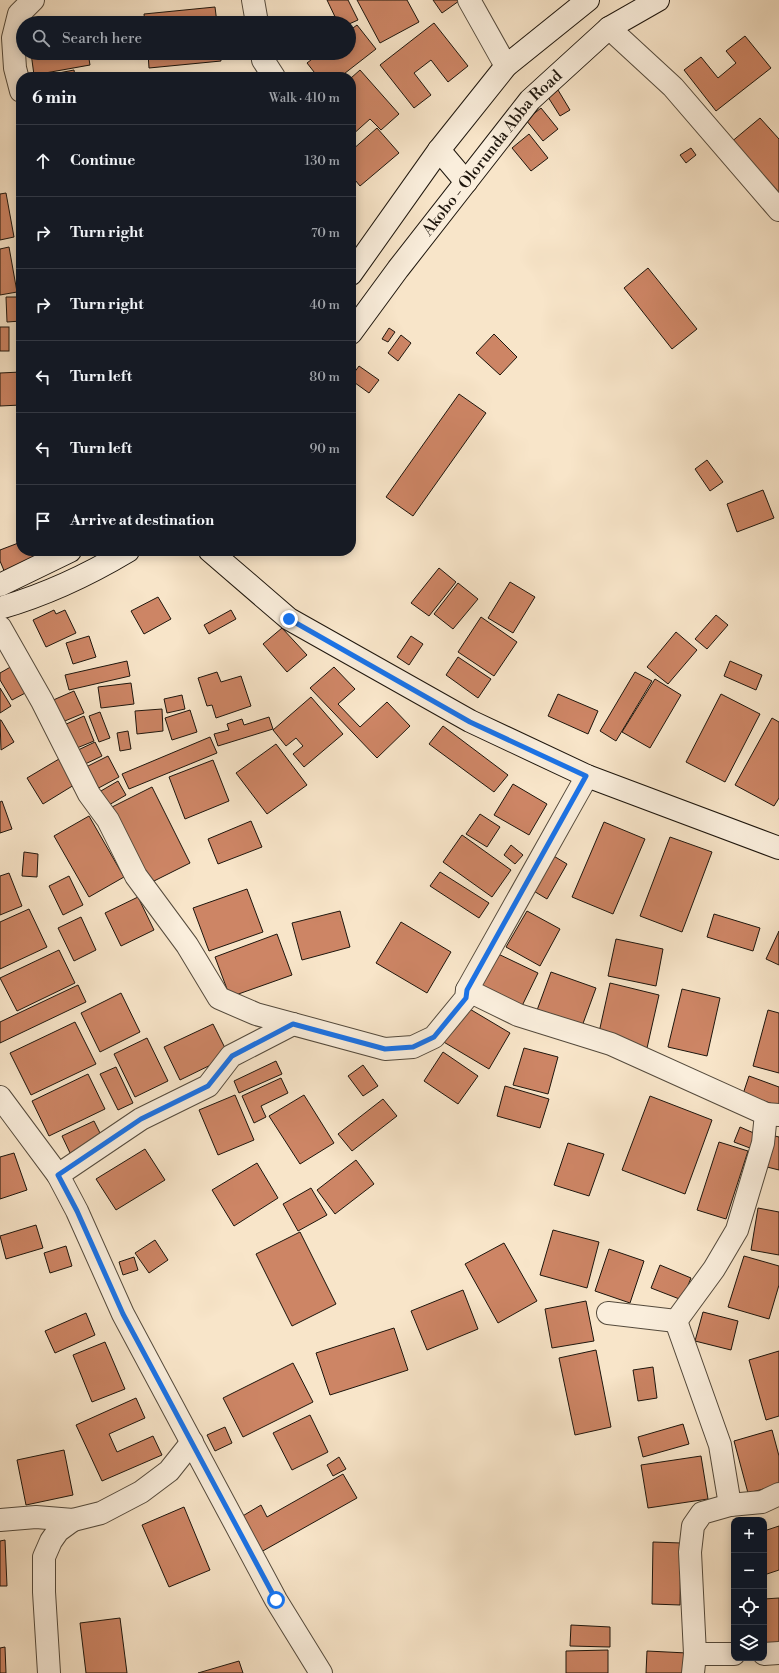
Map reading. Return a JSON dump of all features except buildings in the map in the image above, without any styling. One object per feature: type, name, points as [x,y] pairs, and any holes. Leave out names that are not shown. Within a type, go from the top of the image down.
[{"type":"street","points":[[18,16],[33,0]]},
{"type":"street","points":[[253,0],[256,16]]},
{"type":"street","points":[[469,0],[506,66]]},
{"type":"street","points":[[356,267],[439,150],[506,66],[588,0]]},
{"type":"street","name":"Akobo - Olorunda Abba Road","points":[[356,326],[530,100],[608,28],[658,0]]},
{"type":"street","points":[[16,26],[13,38],[16,72]]},
{"type":"street","points":[[608,28],[673,87],[779,210]]},
{"type":"street","points":[[264,60],[271,72]]},
{"type":"street","points":[[439,150],[466,182]]},
{"type":"street","points":[[0,584],[59,556]]},
{"type":"street","points":[[0,608],[28,599],[101,567],[120,556]]},
{"type":"street","points":[[216,556],[289,619],[470,722],[586,776],[779,848]]},
{"type":"street","points":[[0,627],[42,701],[89,794],[108,820],[136,876],[187,945],[219,998],[256,1014],[385,1049],[413,1047],[434,1037],[466,998],[467,990],[586,776]]},
{"type":"street","points":[[467,990],[518,1015],[611,1044],[772,1114],[737,1230],[714,1269],[676,1321]]},
{"type":"street","points":[[58,1175],[141,1119],[208,1086],[232,1056],[293,1024]]},
{"type":"street","points":[[0,1097],[58,1175],[77,1211],[123,1314],[276,1600],[321,1673]]},
{"type":"street","points":[[608,1313],[676,1321]]},
{"type":"street","points":[[676,1321],[720,1445],[730,1505]]},
{"type":"street","points":[[0,1520],[36,1518],[73,1520],[101,1513],[141,1492],[169,1471],[192,1442]]},
{"type":"street","points":[[731,1655],[694,1663],[690,1552],[692,1526],[702,1513],[730,1505],[762,1502],[779,1494]]},
{"type":"street","points":[[49,1673],[44,1592],[44,1557],[51,1541],[58,1531],[73,1520]]},
{"type":"street","points":[[767,1654],[779,1653]]},
{"type":"route","points":[[276,1600],[123,1314],[77,1211],[58,1175],[141,1119],[208,1086],[232,1056],[293,1024],[385,1049],[413,1047],[434,1037],[466,998],[467,990],[586,776],[470,722],[289,619]]}]
